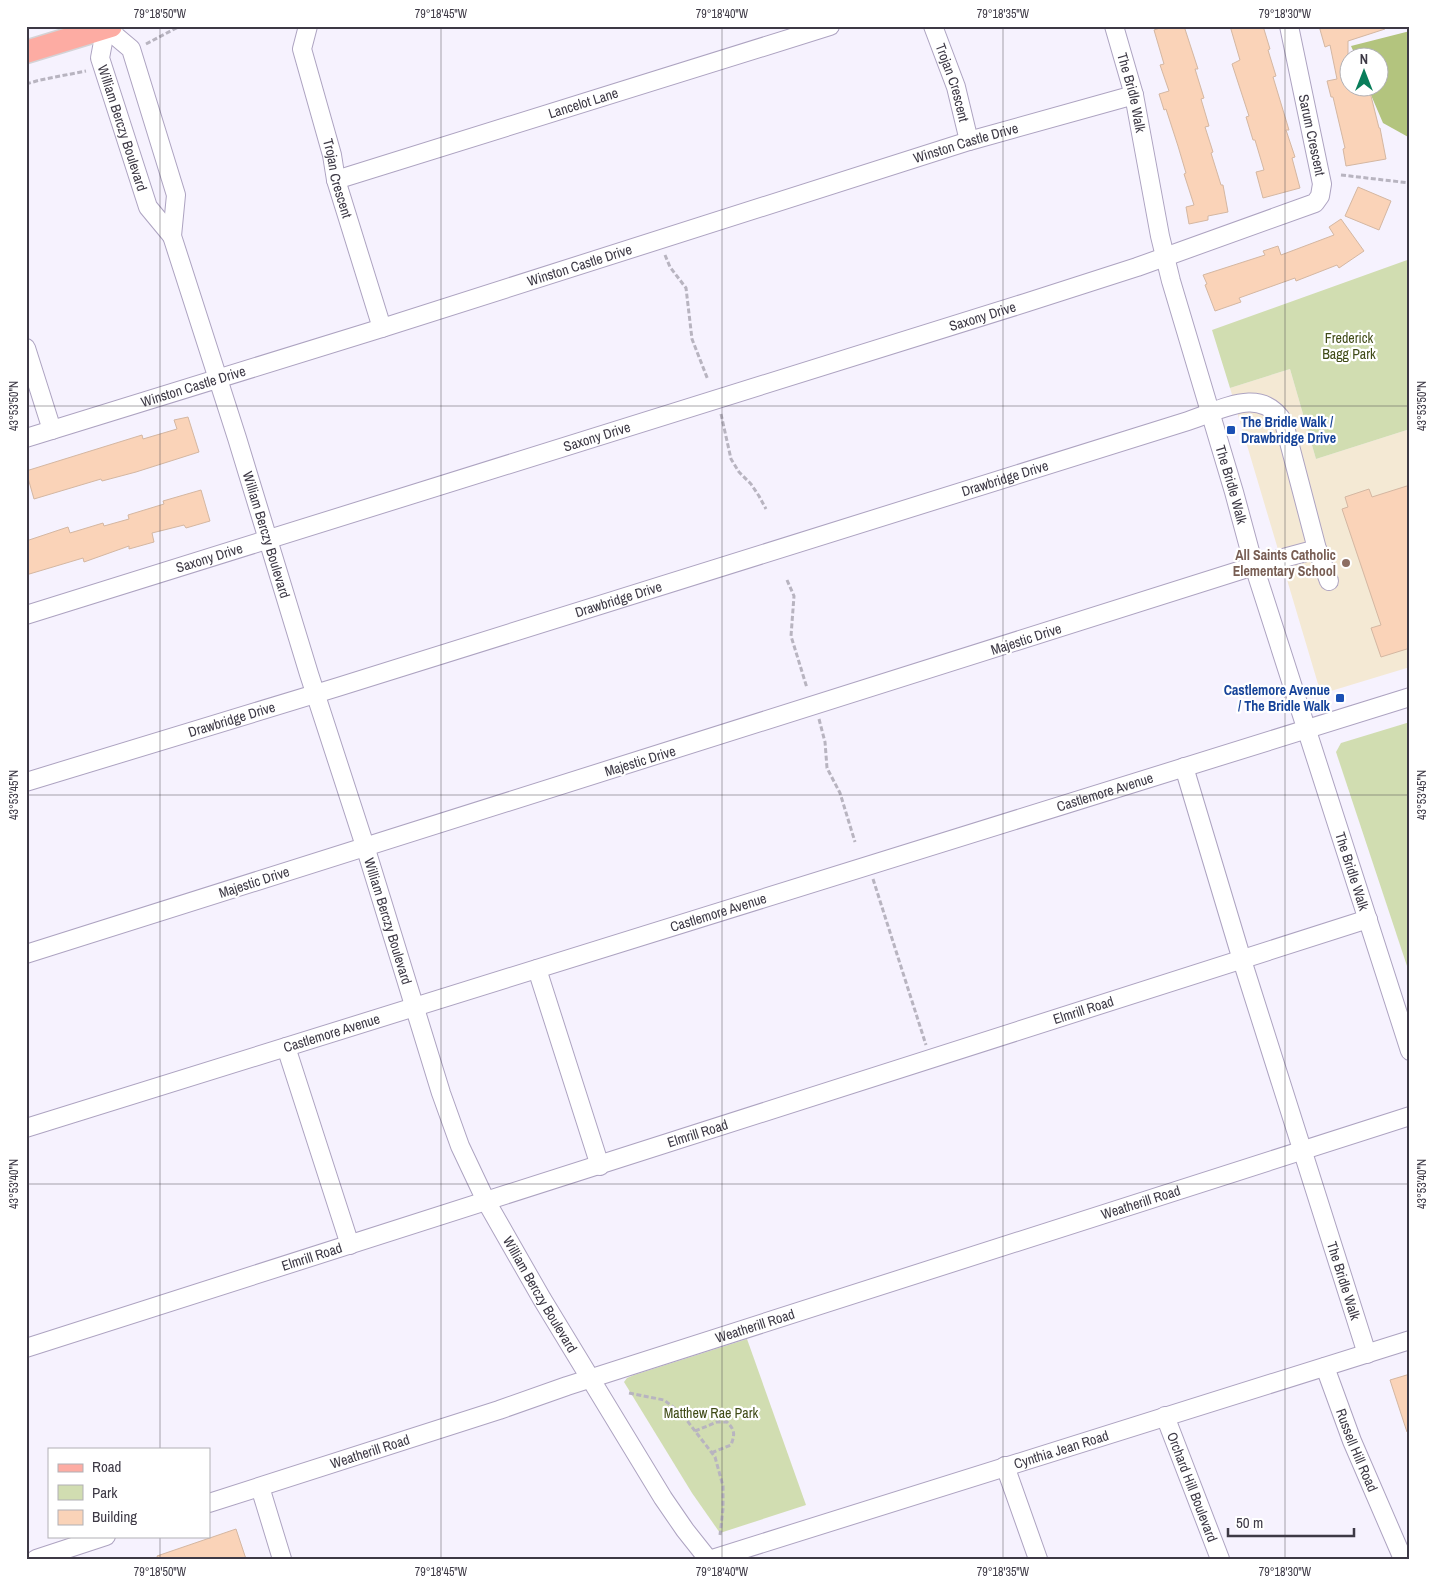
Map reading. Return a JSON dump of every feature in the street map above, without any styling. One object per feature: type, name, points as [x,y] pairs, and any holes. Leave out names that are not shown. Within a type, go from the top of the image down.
[{"type":"main road","points":[[26,52],[107,27]]},
{"type":"street","name":"Trojan Crescent","points":[[308,26],[302,49],[332,155],[336,180],[382,328]]},
{"type":"street","name":"Lancelot Lane","points":[[336,180],[830,26]]},
{"type":"street","name":"Trojan Crescent","points":[[933,26],[956,87],[968,141]]},
{"type":"street","name":"The Bridle Walk","points":[[1114,26],[1134,95],[1165,257],[1254,566],[1410,1051]]},
{"type":"street","name":"Sarum Crescent","points":[[1165,257],[1306,207],[1315,203],[1320,196],[1322,184],[1288,26]]},
{"type":"street","name":"William Berczy Boulevard","points":[[172,236],[176,195],[131,49],[107,27],[100,58],[148,207],[172,236],[237,438],[315,694],[366,846],[450,1119],[468,1165],[515,1252],[663,1498],[708,1559]]},
{"type":"street","name":"Winston Castle Drive","points":[[26,438],[382,328],[968,141],[1134,95]]},
{"type":"street","name":"Saxony Drive","points":[[26,615],[1025,303],[1165,257]]},
{"type":"street","points":[[26,348],[52,430]]},
{"type":"street","name":"Drawbridge Drive","points":[[26,782],[315,694],[1211,414],[1243,402],[1252,401],[1270,408],[1279,414],[1284,423],[1317,549],[1329,581]]},
{"type":"street","name":"Majestic Drive","points":[[26,954],[813,707],[1254,566],[1317,549]]},
{"type":"street","name":"Castlemore Avenue","points":[[26,1128],[1410,697]]},
{"type":"street","name":"The Bridle Walk","points":[[1184,767],[1242,960],[1367,1354]]},
{"type":"street","name":"Elmrill Road","points":[[26,1348],[1368,919]]},
{"type":"street","points":[[537,969],[600,1166]]},
{"type":"street","points":[[286,1047],[350,1245]]},
{"type":"street","points":[[1302,1150],[1410,1116]]},
{"type":"street","name":"Weatherill Road","points":[[210,1503],[591,1378],[1302,1150]]},
{"type":"street","name":"Cynthia Jean Road","points":[[712,1559],[1410,1340]]},
{"type":"street","name":"Russell Hill Road","points":[[1324,1367],[1352,1441],[1403,1559]]},
{"type":"street","name":"Orchard Hill Boulevard","points":[[1164,1416],[1220,1559]]},
{"type":"street","points":[[1005,1466],[1038,1559]]},
{"type":"street","points":[[260,1487],[282,1559]]},
{"type":"street","points":[[36,1559],[100,1538]]},
{"type":"path","points":[[144,46],[180,26]]},
{"type":"path","points":[[26,84],[89,70]]},
{"type":"path","points":[[1341,174],[1410,183]]},
{"type":"path","points":[[660,240],[670,267],[686,288],[692,340],[708,380]]},
{"type":"path","points":[[720,411],[731,459],[739,472],[751,484],[766,509]]},
{"type":"path","points":[[787,580],[794,596],[791,636],[807,688]]},
{"type":"path","points":[[818,718],[825,742],[827,768],[840,792],[855,842]]},
{"type":"path","points":[[873,879],[927,1047]]},
{"type":"path","points":[[629,1394],[664,1400],[682,1414],[715,1457],[723,1486],[720,1535]]},
{"type":"path","points":[[695,1431],[717,1422],[727,1422],[733,1428],[735,1436],[731,1445],[711,1453]]},
{"type":"shaded area","name":"All Saints Catholic Elementary School","points":[[1290,369],[1316,459],[1410,429],[1410,667],[1321,694],[1230,388]]},
{"type":"green space","points":[[1410,31],[1410,138],[1383,123],[1372,98],[1388,98],[1388,48],[1352,48],[1351,46]]},
{"type":"green space","name":"Frederick Bagg Park","points":[[1410,259],[1410,429],[1316,459],[1290,369],[1230,388],[1212,330]]},
{"type":"green space","points":[[1410,722],[1410,975],[1336,752],[1341,743]]},
{"type":"green space","name":"Matthew Rae Park","points":[[747,1339],[806,1505],[720,1533],[692,1493],[624,1382],[627,1378],[634,1375]]},
{"type":"building","points":[[1166,26],[1184,26],[1198,69],[1195,69],[1204,98],[1201,99],[1209,126],[1205,127],[1213,152],[1211,153],[1221,185],[1223,185],[1228,212],[1208,216],[1208,220],[1189,224],[1186,207],[1194,205],[1184,174],[1186,173],[1178,146],[1159,94],[1169,91],[1160,65],[1164,64],[1154,30]]},
{"type":"building","points":[[1230,26],[1263,26],[1276,76],[1273,77],[1289,130],[1286,130],[1295,157],[1292,158],[1300,188],[1263,198],[1256,172],[1264,170],[1246,117],[1249,116],[1232,64],[1240,60]]},
{"type":"building","points":[[1319,26],[1384,26],[1385,29],[1348,41],[1348,48],[1338,48],[1338,98],[1372,98],[1386,159],[1346,166],[1343,149],[1345,148],[1333,97],[1331,97],[1327,81],[1337,79],[1330,45],[1325,47]]},
{"type":"building","points":[[1358,187],[1391,201],[1379,230],[1345,216]]},
{"type":"building","points":[[1341,219],[1364,251],[1339,268],[1337,265],[1296,281],[1295,278],[1239,298],[1241,302],[1215,311],[1203,275],[1265,255],[1263,251],[1278,246],[1281,255],[1334,235],[1329,227]]},
{"type":"building","points":[[188,417],[199,452],[136,472],[102,481],[101,479],[34,499],[26,471],[142,435],[143,439],[177,429],[174,420]]},
{"type":"building","points":[[1410,485],[1410,648],[1381,657],[1371,628],[1381,625],[1342,509],[1348,507],[1345,497],[1369,489],[1372,497]]},
{"type":"building","points":[[201,490],[210,521],[186,528],[184,525],[152,533],[154,542],[129,549],[129,546],[84,562],[83,558],[26,575],[26,541],[68,527],[70,533],[103,523],[104,526],[129,519],[128,515],[164,504],[163,501]]},
{"type":"building","points":[[1410,1374],[1410,1431],[1407,1432],[1390,1380]]},
{"type":"building","points":[[236,1529],[246,1559],[158,1559],[157,1556]]},
{"type":"place","name":"The Bridle Walk / Drawbridge Drive","points":[[1231,430]]},
{"type":"place","name":"All Saints Catholic Elementary School","points":[[1346,563]]},
{"type":"place","name":"Castlemore Avenue / The Bridle Walk","points":[[1340,698]]}]
